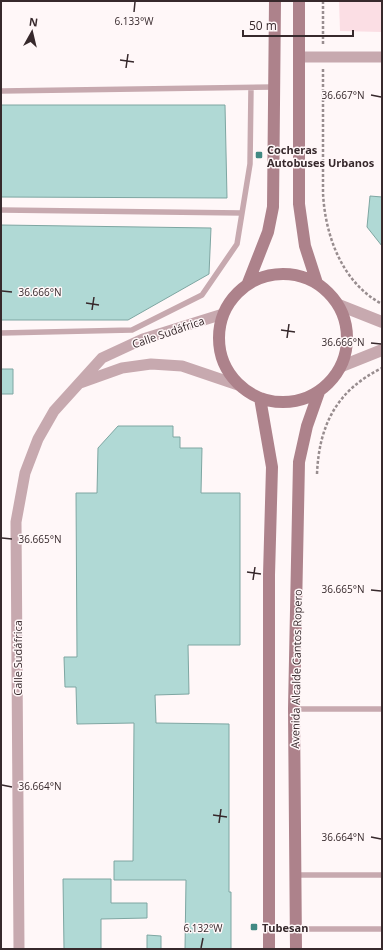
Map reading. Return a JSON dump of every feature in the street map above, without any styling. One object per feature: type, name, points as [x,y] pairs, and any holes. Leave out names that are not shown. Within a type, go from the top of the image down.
[{"type":"main road","points":[[248,283],[268,232],[273,207],[275,1]]},
{"type":"main road","points":[[299,1],[299,204],[305,246],[317,283]]},
{"type":"main road","points":[[283,273],[301,276],[317,283],[330,293],[339,305],[347,325],[348,346],[342,366],[332,380],[319,392],[301,400],[280,403],[248,393],[238,385],[226,370],[219,352],[218,333],[222,314],[233,297],[248,283],[265,276],[283,273]]},
{"type":"main road","name":"Avenida Alcalde Cantos Ropero","points":[[296,949],[294,709],[299,462],[307,426],[319,392]]},
{"type":"main road","points":[[260,398],[272,467],[269,575],[269,949]]},
{"type":"street","points":[[299,57],[382,57]]},
{"type":"street","points":[[339,305],[382,322]]},
{"type":"street","name":"Calle Sudáfrica","points":[[19,949],[16,522],[24,473],[38,439],[54,411],[102,358],[142,339],[222,314]]},
{"type":"street","points":[[342,366],[382,350]]},
{"type":"street","name":"Calle Sudáfrica","points":[[78,384],[122,368],[151,364],[182,366],[238,385]]},
{"type":"lane","points":[[1,91],[274,87]]},
{"type":"lane","points":[[1,333],[132,330],[202,295],[237,244],[250,164],[251,88]]},
{"type":"lane","points":[[1,210],[242,213]]},
{"type":"lane","points":[[294,709],[382,709]]},
{"type":"lane","points":[[296,874],[382,875]]},
{"type":"lane","points":[[296,929],[382,929]]},
{"type":"path","points":[[323,1],[323,192],[326,223],[332,242],[344,266],[360,287],[370,297],[382,304]]},
{"type":"path","points":[[317,474],[322,435],[336,407],[356,384],[382,368]]},
{"type":"shaded area","points":[[339,1],[382,1],[382,32],[340,31]]},
{"type":"building","points":[[1,105],[225,105],[227,198],[1,197]]},
{"type":"building","points":[[370,196],[382,197],[382,246],[367,227]]},
{"type":"building","points":[[1,225],[211,228],[209,274],[128,320],[1,320]]},
{"type":"building","points":[[1,369],[13,369],[13,394],[1,394]]},
{"type":"building","points":[[118,426],[173,426],[173,437],[180,437],[180,448],[202,448],[201,493],[240,493],[240,645],[188,645],[189,694],[155,695],[156,723],[229,724],[229,892],[231,892],[231,949],[185,949],[186,880],[114,880],[114,861],[133,861],[134,723],[77,724],[76,687],[65,687],[64,657],[77,657],[76,493],[97,493],[98,448]]},
{"type":"building","points":[[63,879],[111,879],[111,903],[147,903],[147,918],[101,919],[101,949],[64,949]]},
{"type":"building","points":[[147,935],[161,936],[161,949],[147,949]]},
{"type":"place","name":"Cocheras Autobuses Urbanos","points":[[259,155]]},
{"type":"place","name":"Tubesan","points":[[254,927]]}]
